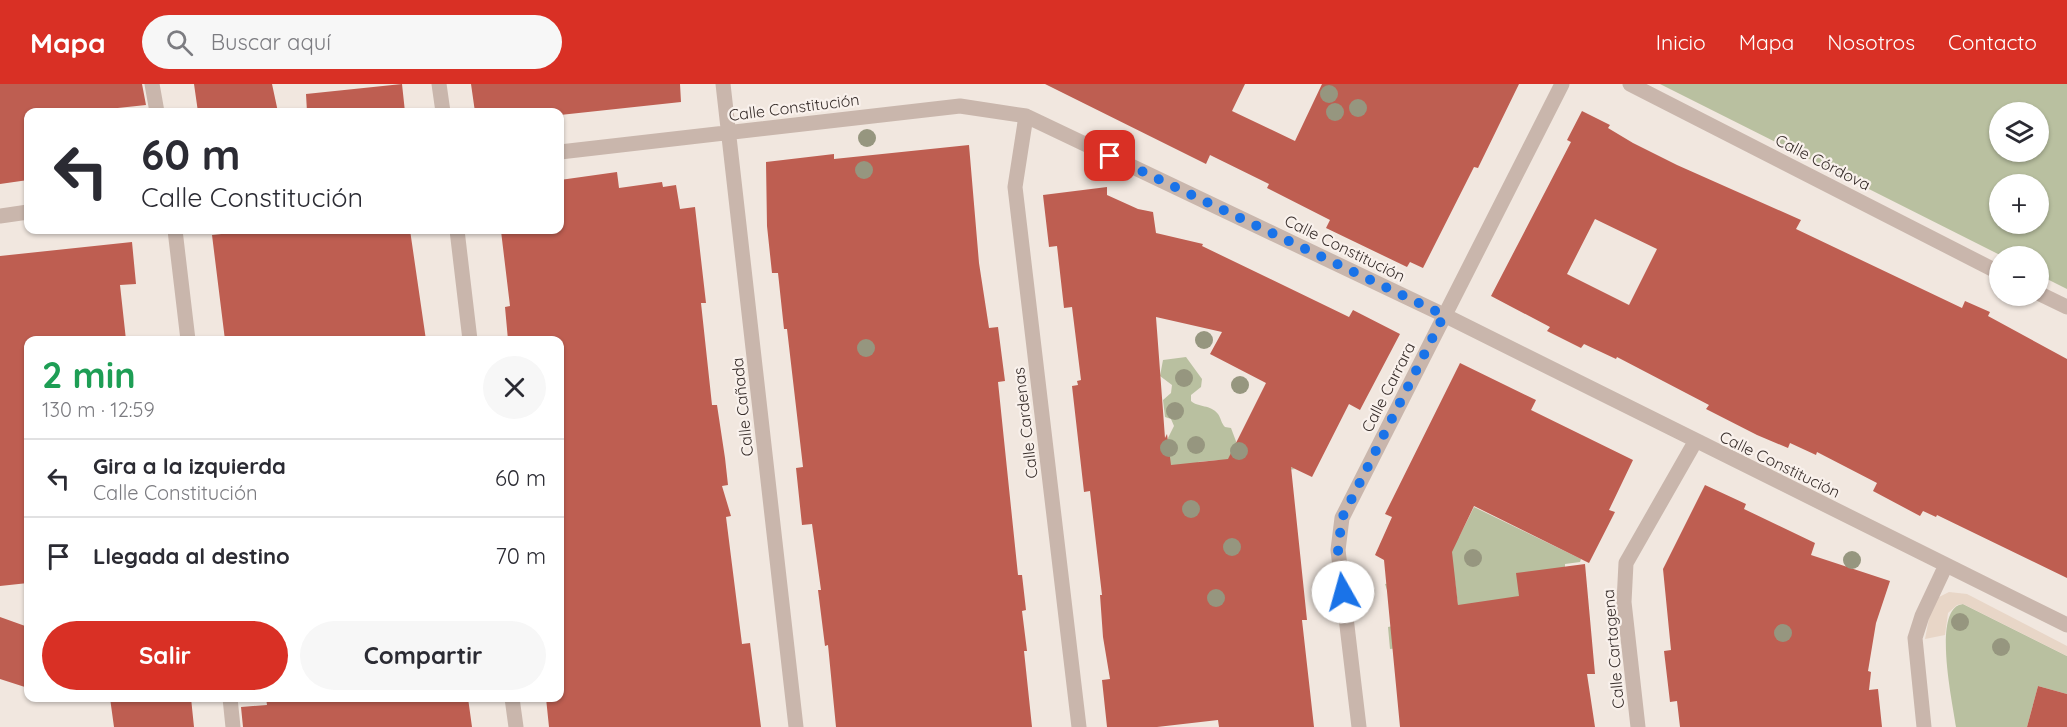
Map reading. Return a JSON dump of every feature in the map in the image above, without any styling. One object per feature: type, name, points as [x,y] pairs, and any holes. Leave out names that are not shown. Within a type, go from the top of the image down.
[{"type":"street","points":[[152,84],[156,108]]},
{"type":"street","points":[[439,84],[442,108]]},
{"type":"street","name":"Calle Cañada","points":[[723,84],[796,727]]},
{"type":"street","name":"Calle Carrara","points":[[1359,727],[1339,560],[1341,526],[1444,315],[1562,84]]},
{"type":"street","name":"Calle Córdova","points":[[1630,84],[1989,267]]},
{"type":"street","name":"Calle Constitución","points":[[564,152],[960,106],[1026,116],[1444,315],[1695,442],[2067,625]]},
{"type":"street","name":"Calle Cardenas","points":[[1026,116],[1015,187],[1079,727]]},
{"type":"street","points":[[0,216],[24,213]]},
{"type":"street","points":[[175,234],[188,336]]},
{"type":"street","points":[[457,234],[470,336]]},
{"type":"street","points":[[2049,298],[2067,307]]},
{"type":"street","name":"Calle Cartagena","points":[[1638,727],[1624,602],[1626,563],[1695,442]]},
{"type":"street","points":[[1924,727],[1915,638],[1922,616],[1946,565]]},
{"type":"street","points":[[231,702],[234,727]]},
{"type":"street","points":[[513,702],[516,727]]},
{"type":"green space","points":[[1660,84],[2067,84],[2067,289],[2049,280],[2049,246],[1989,246],[1989,249]]},
{"type":"green space","points":[[1186,357],[1202,379],[1201,387],[1191,395],[1191,401],[1215,411],[1225,427],[1231,428],[1237,444],[1245,444],[1295,469],[1222,481],[1219,460],[1198,462],[1205,525],[1163,461],[1165,444],[1174,426],[1171,419],[1165,417],[1163,400],[1171,393],[1172,385],[1160,376],[1163,360]]},
{"type":"green space","points":[[1474,507],[1581,559],[1580,562],[1565,564],[1565,567],[1519,596],[1462,642],[1390,649],[1388,627],[1459,613],[1455,582],[1387,590],[1385,584],[1424,577],[1452,534],[1459,537]]},
{"type":"green space","points":[[1963,604],[2067,656],[2067,694],[2038,686],[2027,727],[1956,727],[1948,679],[1946,638],[1948,621],[1953,609]]},
{"type":"shaded area","points":[[1949,592],[1967,594],[2067,646],[2067,656],[1963,604],[1957,605],[1948,613],[1945,635],[1925,639],[1931,608],[1939,597]]},
{"type":"building","points":[[0,84],[142,84],[146,105],[118,108],[24,108],[24,181],[0,184]]},
{"type":"building","points":[[194,84],[272,84],[277,108],[197,108]]},
{"type":"building","points":[[402,84],[405,108],[307,108],[306,94]]},
{"type":"building","points":[[471,84],[680,84],[681,102],[564,115],[564,108],[474,108]]},
{"type":"building","points":[[1045,84],[1245,84],[1232,111],[1295,141],[1322,84],[1519,84],[1478,168],[1474,167],[1423,268],[1410,262],[1407,267],[1326,228],[1330,220],[1267,188],[1269,184],[1210,155],[1206,164]]},
{"type":"building","points":[[1582,111],[1610,125],[1608,128],[1633,143],[1677,165],[1801,220],[1796,229],[1962,308],[1965,301],[1990,312],[1988,316],[2067,359],[2067,578],[1937,515],[1936,517],[1923,511],[1920,516],[1873,491],[1877,483],[1817,452],[1816,455],[1790,443],[1788,448],[1757,435],[1706,409],[1709,405],[1617,357],[1616,359],[1584,344],[1581,348],[1547,331],[1550,327],[1491,296],[1571,142],[1567,140]],"holes":[[[1595,219],[1657,249],[1629,305],[1567,274]]]},
{"type":"building","points":[[969,145],[979,263],[989,328],[998,327],[1005,381],[998,382],[1018,575],[1022,575],[1026,610],[1022,611],[1027,651],[1024,651],[1032,727],[836,727],[812,524],[802,525],[796,468],[803,467],[787,329],[784,329],[778,273],[772,273],[767,226],[766,162],[834,154],[834,159]]},
{"type":"building","points":[[617,172],[619,188],[662,182],[663,187],[676,185],[680,209],[695,207],[706,303],[701,303],[712,405],[717,405],[725,458],[728,485],[722,486],[731,516],[726,517],[742,644],[750,643],[761,727],[549,727],[546,702],[564,702],[564,336],[508,336],[505,307],[510,306],[501,234],[564,234],[564,179]]},
{"type":"building","points":[[1107,187],[1107,195],[1138,209],[1153,212],[1156,233],[1203,244],[1202,246],[1349,317],[1353,310],[1400,334],[1360,410],[1349,404],[1312,477],[1291,467],[1307,620],[1302,620],[1314,727],[1219,727],[1218,720],[1157,727],[1107,727],[1102,680],[1110,679],[1103,637],[1100,595],[1102,595],[1090,491],[1084,492],[1072,386],[1078,385],[1077,381],[1081,380],[1072,307],[1064,308],[1057,246],[1049,247],[1043,195]],"holes":[[[1156,317],[1222,332],[1210,354],[1266,383],[1228,459],[1171,465],[1167,434],[1165,438]]]},
{"type":"building","points":[[411,234],[425,336],[225,336],[212,235]]},
{"type":"building","points":[[132,242],[136,284],[120,285],[126,336],[24,336],[24,583],[0,586],[0,256]]},
{"type":"building","points":[[1460,363],[1536,400],[1531,410],[1633,460],[1609,510],[1615,512],[1589,563],[1474,506],[1452,552],[1458,605],[1519,596],[1516,573],[1585,564],[1595,674],[1587,674],[1595,727],[1400,727],[1384,560],[1375,555],[1392,517],[1385,514]]},
{"type":"building","points":[[1705,485],[1746,504],[1744,509],[1815,543],[1811,555],[1890,581],[1876,623],[1868,671],[1871,672],[1869,690],[1878,689],[1882,727],[1680,727],[1677,701],[1670,702],[1664,651],[1671,650],[1663,569]]},
{"type":"building","points":[[0,617],[24,626],[24,687],[0,679]]},
{"type":"building","points":[[2038,686],[2067,694],[2067,727],[2027,727]]},
{"type":"building","points":[[111,702],[191,702],[194,727],[114,727]]},
{"type":"building","points":[[267,702],[469,702],[472,727],[243,727],[241,707],[267,705]]},
{"type":"route","points":[[1110,156],[1444,315],[1342,518],[1338,550],[1343,592]]}]
